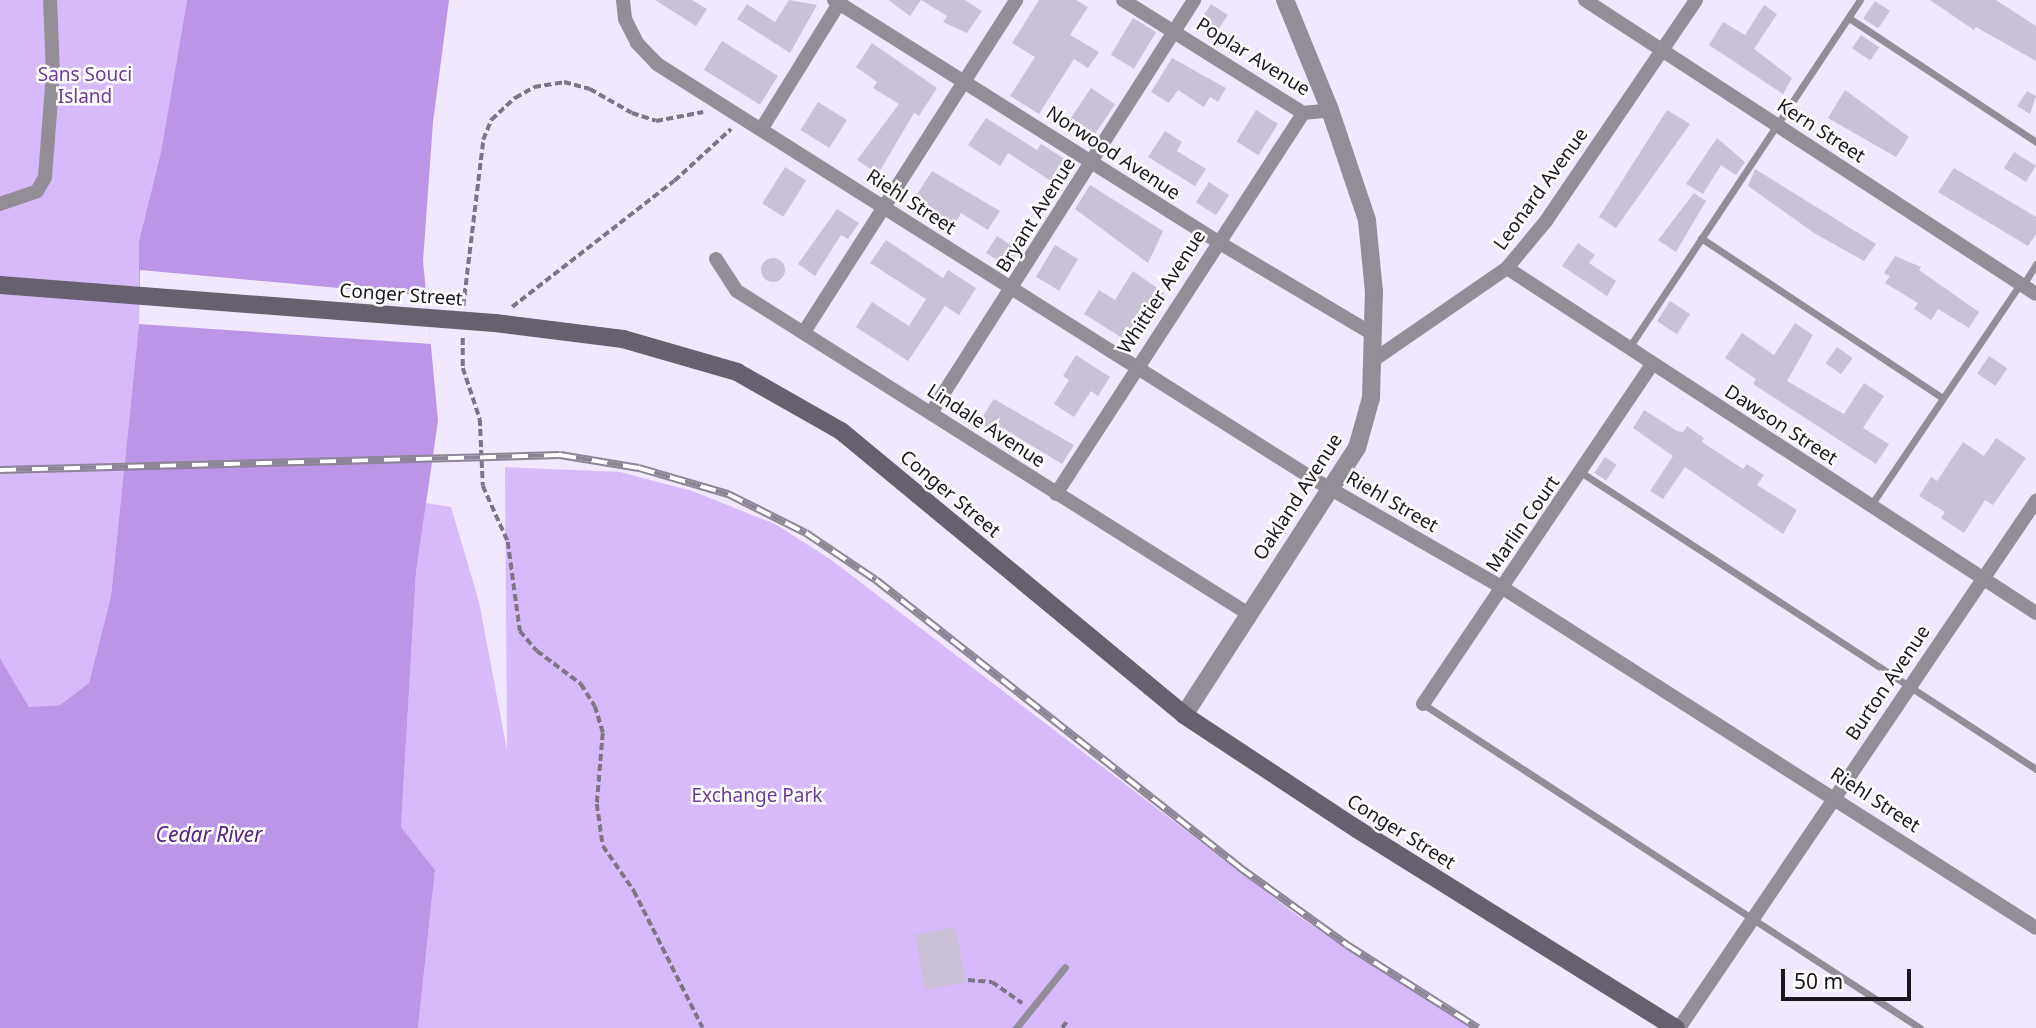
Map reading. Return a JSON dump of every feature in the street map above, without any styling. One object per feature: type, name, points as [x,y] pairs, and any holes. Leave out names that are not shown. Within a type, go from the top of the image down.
[{"type":"main road","name":"Conger Street","points":[[0,285],[489,323],[662,347],[737,372],[808,408],[866,450],[1184,715],[1357,829],[1678,1028]]},
{"type":"street","points":[[0,204],[37,191],[45,177],[53,74],[50,0]]},
{"type":"street","name":"Riehl Street","points":[[623,0],[625,19],[637,43],[657,64],[1329,489],[1503,588],[2036,928]]},
{"type":"street","points":[[804,332],[1016,0]]},
{"type":"street","name":"Poplar Avenue","points":[[1123,0],[1303,113],[1330,110]]},
{"type":"street","name":"Bryant Avenue","points":[[931,413],[1194,0]]},
{"type":"street","name":"Oakland Avenue","points":[[1184,715],[1361,437],[1375,359],[1367,220],[1330,110],[1285,0]]},
{"type":"street","name":"Kern Street","points":[[1585,0],[2036,294]]},
{"type":"street","name":"Leonard Avenue","points":[[1375,359],[1507,268],[1546,221],[1696,0]]},
{"type":"street","points":[[762,128],[838,1]]},
{"type":"street","name":"Norwood Avenue","points":[[838,1],[1218,242],[1373,334]]},
{"type":"street","name":"Whittier Avenue","points":[[1056,494],[1303,113]]},
{"type":"street","name":"Lindale Avenue","points":[[716,259],[737,291],[1247,613]]},
{"type":"street","name":"Dawson Street","points":[[1507,268],[2036,613]]},
{"type":"street","name":"Marlin Court","points":[[1423,704],[1652,365]]},
{"type":"street","name":"Burton Avenue","points":[[1678,1028],[2036,500]]},
{"type":"lane","points":[[1628,349],[1860,0]]},
{"type":"lane","points":[[1849,18],[2036,142]]},
{"type":"lane","points":[[1702,238],[1943,398]]},
{"type":"lane","points":[[1870,505],[2036,264]]},
{"type":"lane","points":[[1582,472],[2036,769]]},
{"type":"lane","points":[[1423,704],[1920,1028]]},
{"type":"lane","points":[[1016,1028],[1065,967]]},
{"type":"path","points":[[463,319],[483,140],[491,120],[515,98],[534,87],[564,82],[590,89],[656,121],[726,106]]},
{"type":"path","points":[[489,323],[674,181],[744,117]]},
{"type":"path","points":[[463,331],[463,368],[480,419],[483,486],[508,542],[520,631],[537,651],[581,684],[596,706],[603,733],[597,804],[603,846],[639,902],[703,1028]]},
{"type":"path","points":[[968,980],[992,982],[1031,1007]]},
{"type":"path","points":[[1062,1028],[1067,1021]]},
{"type":"green space","name":"Sans Souci Island","points":[[0,0],[187,0],[161,152],[139,241],[139,324],[111,596],[89,683],[60,705],[29,707],[0,658]]},
{"type":"green space","name":"Exchange Park","points":[[505,467],[620,472],[692,491],[775,524],[830,559],[1298,916],[1471,1028],[418,1028],[435,870],[401,827],[416,572],[426,503],[451,507],[479,602],[507,750]]},
{"type":"water","name":"Cedar River","points":[[187,0],[449,0],[433,122],[423,261],[438,421],[416,572],[401,827],[435,870],[418,1028],[0,1028],[0,658],[29,707],[60,705],[89,683],[111,596],[139,324],[139,241],[161,152]]},
{"type":"pier","points":[[140,270],[426,296],[431,344],[139,324]]},
{"type":"building","points":[[655,0],[692,0],[707,9],[696,26]]},
{"type":"building","points":[[789,0],[817,5],[790,53],[737,19],[747,4],[775,22]]},
{"type":"building","points":[[888,0],[921,0],[910,16]]},
{"type":"building","points":[[921,0],[965,0],[982,11],[967,33],[943,22],[947,16]]},
{"type":"building","points":[[1039,0],[1076,0],[1088,7],[1070,35],[1099,52],[1088,68],[1074,59],[1039,114],[1010,96],[1035,57],[1012,43]]},
{"type":"building","points":[[1930,0],[1996,0],[2036,26],[2036,61],[1976,27],[1974,30]]},
{"type":"building","points":[[1875,1],[1890,11],[1878,28],[1863,18]]},
{"type":"building","points":[[1211,4],[1228,15],[1217,32],[1200,21]]},
{"type":"building","points":[[1764,5],[1777,14],[1754,49],[1792,78],[1783,94],[1709,45],[1723,22],[1745,35]]},
{"type":"building","points":[[1133,18],[1156,32],[1134,69],[1111,55]]},
{"type":"building","points":[[1861,35],[1879,47],[1870,61],[1852,48]]},
{"type":"building","points":[[722,41],[778,76],[760,105],[704,70]]},
{"type":"building","points":[[872,43],[937,88],[919,116],[914,113],[878,174],[857,160],[899,104],[873,88],[877,82],[856,67]]},
{"type":"building","points":[[1172,58],[1226,88],[1218,102],[1210,97],[1204,107],[1178,90],[1169,103],[1151,92]]},
{"type":"building","points":[[1091,88],[1115,104],[1091,140],[1067,124]]},
{"type":"building","points":[[1845,90],[1909,137],[1896,157],[1828,118]]},
{"type":"building","points":[[2027,91],[2036,96],[2030,114],[2017,106]]},
{"type":"building","points":[[818,102],[847,120],[829,148],[801,130]]},
{"type":"building","points":[[1256,110],[1278,124],[1258,155],[1236,141]]},
{"type":"building","points":[[1667,110],[1690,124],[1616,228],[1599,217]]},
{"type":"building","points":[[986,118],[1037,150],[1041,144],[1068,161],[1054,183],[1008,153],[1000,166],[968,145]]},
{"type":"building","points":[[1165,131],[1182,142],[1177,151],[1206,169],[1195,186],[1148,157]]},
{"type":"building","points":[[1717,138],[1745,162],[1736,175],[1721,165],[1703,194],[1686,184]]},
{"type":"building","points":[[2014,152],[2036,166],[2026,182],[2004,168]]},
{"type":"building","points":[[785,167],[806,180],[783,217],[762,203]]},
{"type":"building","points":[[1954,168],[2036,217],[2036,234],[2028,246],[1938,192]]},
{"type":"building","points":[[1755,169],[1876,244],[1864,261],[1814,233],[1748,186]]},
{"type":"building","points":[[932,171],[1000,211],[988,230],[961,213],[952,228],[912,202]]},
{"type":"building","points":[[1209,182],[1229,195],[1216,215],[1196,202]]},
{"type":"building","points":[[1090,185],[1163,231],[1148,263],[1075,209]]},
{"type":"building","points":[[1694,193],[1706,201],[1676,252],[1658,240]]},
{"type":"building","points":[[837,209],[859,223],[848,239],[841,235],[815,276],[798,264]]},
{"type":"building","points":[[997,236],[1014,247],[1011,252],[1016,255],[1008,267],[986,253]]},
{"type":"building","points":[[886,240],[943,278],[948,270],[976,288],[959,315],[945,306],[908,361],[856,327],[872,302],[909,326],[926,299],[870,263]]},
{"type":"building","points":[[1578,243],[1595,255],[1589,263],[1616,281],[1607,296],[1562,266]]},
{"type":"building","points":[[1055,245],[1078,259],[1059,291],[1036,277]]},
{"type":"building","points":[[1895,256],[1921,267],[1919,270],[1979,312],[1969,328],[1938,309],[1931,320],[1914,309],[1918,303],[1885,283],[1890,276],[1884,273]]},
{"type":"building","points":[[773,258],[782,261],[785,270],[782,279],[773,282],[764,279],[761,270],[764,261]]},
{"type":"building","points":[[1133,271],[1164,293],[1142,336],[1138,334],[1132,344],[1084,314],[1099,290],[1115,300]]},
{"type":"building","points":[[1670,301],[1690,314],[1677,334],[1657,321]]},
{"type":"building","points":[[1795,323],[1813,335],[1787,381],[1844,414],[1864,383],[1884,396],[1863,428],[1889,444],[1876,464],[1753,384],[1756,379],[1725,358],[1742,333],[1774,355]]},
{"type":"building","points":[[1837,347],[1853,358],[1841,374],[1826,363]]},
{"type":"building","points":[[1076,355],[1110,377],[1098,396],[1091,391],[1074,417],[1054,404],[1069,380],[1063,376]]},
{"type":"building","points":[[1989,356],[2007,368],[1995,386],[1977,373]]},
{"type":"building","points":[[994,399],[1074,445],[1062,464],[1001,427],[997,433],[979,422]]},
{"type":"building","points":[[1644,410],[1677,431],[1683,432],[1687,426],[1704,438],[1702,442],[1743,469],[1747,464],[1764,475],[1757,485],[1797,510],[1783,534],[1685,467],[1663,499],[1650,491],[1673,456],[1633,428]]},
{"type":"building","points":[[1996,438],[2026,458],[1993,505],[1985,500],[1964,533],[1941,518],[1945,512],[1919,496],[1931,477],[1937,481],[1963,442],[1984,456]]},
{"type":"building","points":[[1605,457],[1617,465],[1606,481],[1594,473]]},
{"type":"building","points":[[955,927],[966,982],[925,990],[915,935]]},
{"type":"railway","points":[[0,470],[560,455],[639,468],[728,494],[806,533],[876,580],[1239,867],[1347,945],[1478,1028]]}]
